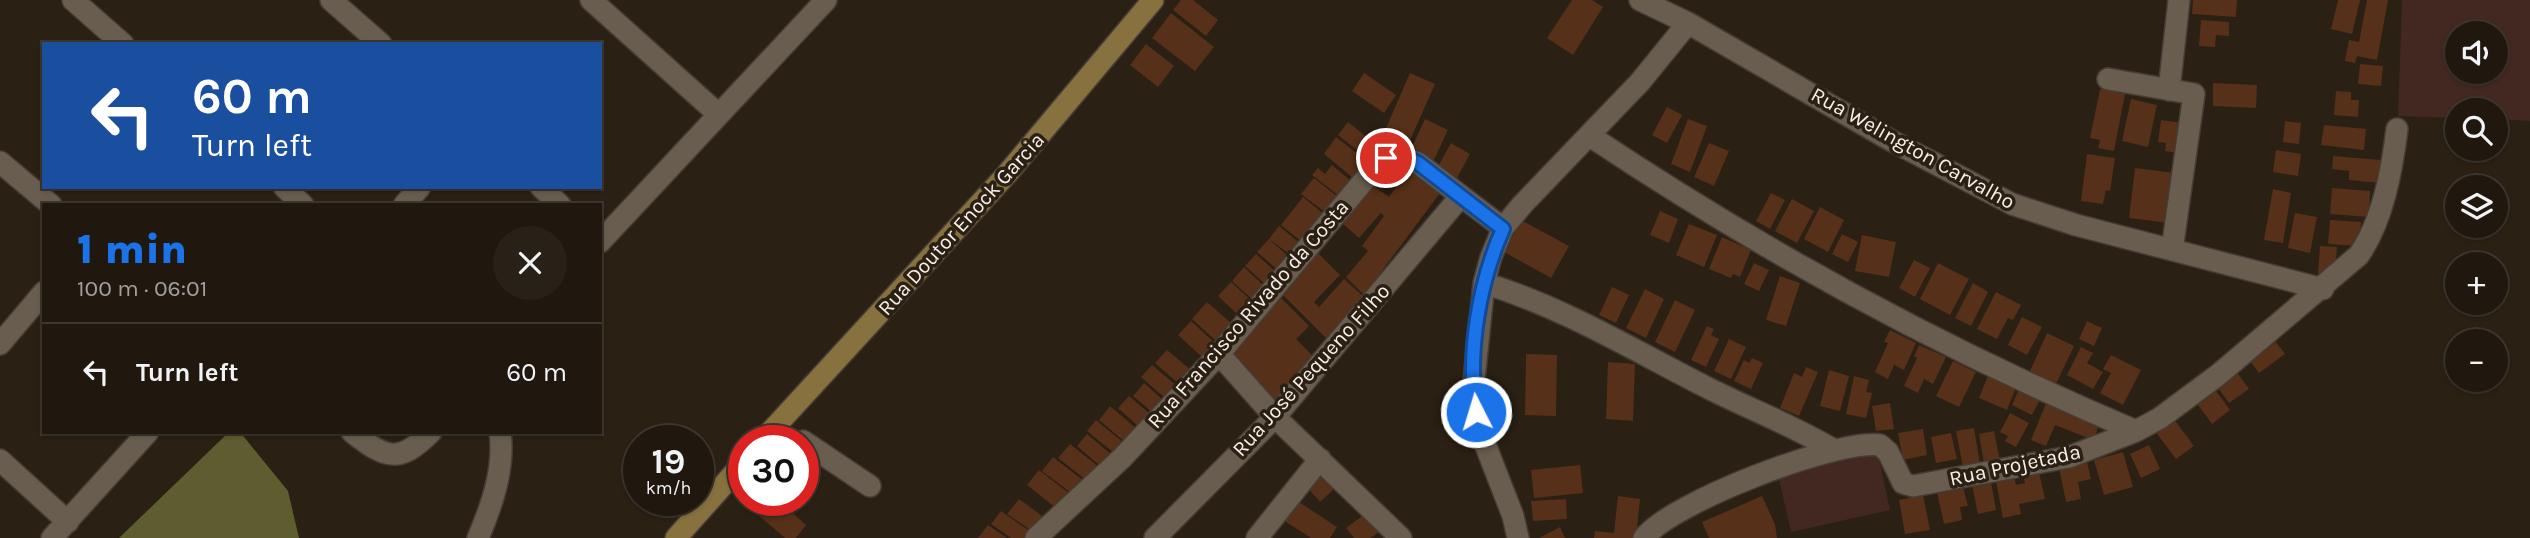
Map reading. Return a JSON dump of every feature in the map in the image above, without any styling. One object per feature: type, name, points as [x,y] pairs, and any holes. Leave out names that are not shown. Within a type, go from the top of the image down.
[{"type":"street","points":[[73,0],[122,42]]},
{"type":"street","points":[[331,0],[379,42]]},
{"type":"street","points":[[591,0],[717,113]]},
{"type":"street","points":[[602,240],[717,113],[826,0]]},
{"type":"street","name":"Rua Doutor Enock Garcia","points":[[777,424],[1007,174],[1152,0]]},
{"type":"street","name":"Rua Welington Carvalho","points":[[1640,0],[1688,23],[1892,141],[2012,204],[2076,225],[2322,289]]},
{"type":"street","points":[[2169,90],[2179,0]]},
{"type":"street","points":[[1518,538],[1513,516],[1485,444],[1473,390],[1484,283],[1491,257],[1503,229],[1546,179],[1640,82],[1688,23]]},
{"type":"street","points":[[2108,79],[2194,94],[2172,250]]},
{"type":"street","name":"Rua Projetada","points":[[1644,538],[1661,522],[1768,471],[1834,450],[1880,444],[1888,452],[1901,481],[1911,486],[2069,457],[2161,418],[2322,289],[2367,243],[2394,156],[2397,129]]},
{"type":"street","points":[[1590,136],[1763,245],[2054,396],[2136,430]]},
{"type":"street","name":"Rua Francisco Rivado da Costa","points":[[1036,538],[1122,458],[1219,354],[1382,159],[1404,156],[1430,172],[1503,229]]},
{"type":"street","points":[[0,162],[49,203]]},
{"type":"street","points":[[286,189],[301,203]]},
{"type":"street","points":[[406,203],[418,189]]},
{"type":"street","points":[[543,189],[558,203]]},
{"type":"street","name":"Rua José Pequeno Filho","points":[[1155,538],[1275,417],[1461,195]]},
{"type":"street","points":[[1484,283],[1526,296],[1568,315],[1713,390],[1770,415],[1834,450]]},
{"type":"street","points":[[0,344],[42,294]]},
{"type":"street","points":[[1219,354],[1275,417],[1401,538]]},
{"type":"street","points":[[52,538],[146,434]]},
{"type":"street","points":[[355,434],[379,451],[394,456],[411,451],[429,434]]},
{"type":"street","points":[[478,538],[495,489],[502,446],[500,434]]},
{"type":"street","points":[[819,452],[870,486]]},
{"type":"street","points":[[1257,538],[1320,459]]},
{"type":"street","points":[[0,460],[68,522]]},
{"type":"street","points":[[676,538],[728,480]]},
{"type":"shaded area","points":[[2402,0],[2530,0],[2530,121],[2508,120],[2508,98],[2445,98],[2445,118],[2398,116]]},
{"type":"shaded area","points":[[227,434],[242,434],[288,491],[299,538],[119,538]]},
{"type":"shaded area","points":[[1877,448],[1890,510],[1791,532],[1777,470]]},
{"type":"building","points":[[1181,0],[1193,0],[1218,20],[1206,36],[1173,10]]},
{"type":"building","points":[[1572,0],[1592,0],[1603,7],[1573,55],[1547,38]]},
{"type":"building","points":[[2193,0],[2237,0],[2236,17],[2192,14]]},
{"type":"building","points":[[2338,0],[2360,0],[2352,34],[2331,29]]},
{"type":"building","points":[[2367,0],[2388,0],[2377,60],[2357,56],[2355,63],[2345,61],[2349,40],[2359,42]]},
{"type":"building","points":[[1171,13],[1214,47],[1195,71],[1152,38]]},
{"type":"building","points":[[2201,20],[2229,22],[2229,36],[2216,35],[2215,47],[2199,46]]},
{"type":"building","points":[[1146,44],[1174,66],[1158,87],[1130,65]]},
{"type":"building","points":[[2360,64],[2383,66],[2381,86],[2358,84]]},
{"type":"building","points":[[1364,73],[1396,95],[1384,113],[1352,91]]},
{"type":"building","points":[[1410,73],[1435,84],[1407,147],[1383,135]]},
{"type":"building","points":[[2213,83],[2257,85],[2256,108],[2213,106]]},
{"type":"building","points":[[2100,89],[2125,94],[2114,151],[2098,148],[2100,140],[2090,138]]},
{"type":"building","points":[[2336,91],[2351,92],[2351,100],[2359,100],[2358,117],[2334,115]]},
{"type":"building","points":[[2131,99],[2157,105],[2148,147],[2122,141]]},
{"type":"building","points":[[1667,107],[1682,115],[1667,143],[1652,135]]},
{"type":"building","points":[[1425,119],[1448,130],[1434,160],[1411,149]]},
{"type":"building","points":[[1688,119],[1707,126],[1690,172],[1671,164]]},
{"type":"building","points":[[2161,120],[2183,123],[2178,153],[2165,151],[2166,143],[2158,142]]},
{"type":"building","points":[[2285,121],[2301,123],[2299,144],[2283,142]]},
{"type":"building","points":[[1348,122],[1378,146],[1368,159],[1338,135]]},
{"type":"building","points":[[2324,125],[2366,129],[2364,150],[2321,145]]},
{"type":"building","points":[[1336,137],[1367,161],[1353,178],[1324,154]]},
{"type":"building","points":[[1451,143],[1470,154],[1457,178],[1437,168]]},
{"type":"building","points":[[1709,143],[1729,151],[1714,186],[1694,177]]},
{"type":"building","points":[[2276,150],[2301,154],[2298,176],[2273,172]]},
{"type":"building","points":[[2087,154],[2115,158],[2110,191],[2106,190],[2103,204],[2081,201]]},
{"type":"building","points":[[2333,156],[2381,160],[2379,183],[2349,180],[2349,171],[2332,169]]},
{"type":"building","points":[[1332,165],[1351,181],[1339,196],[1312,175],[1318,168],[1325,174]]},
{"type":"building","points":[[2135,168],[2175,173],[2169,223],[2129,218]]},
{"type":"building","points":[[1409,169],[1440,193],[1364,295],[1346,277],[1368,251],[1362,246],[1384,216],[1381,213],[1359,238],[1342,223],[1374,186],[1389,197]]},
{"type":"building","points":[[1314,178],[1338,197],[1326,213],[1301,194]]},
{"type":"building","points":[[2332,188],[2370,191],[2369,217],[2330,214]]},
{"type":"building","points":[[2273,189],[2291,193],[2283,243],[2264,240]]},
{"type":"building","points":[[1771,193],[1785,200],[1770,229],[1756,221]]},
{"type":"building","points":[[1303,197],[1325,215],[1303,243],[1281,225]]},
{"type":"building","points":[[1792,199],[1814,211],[1797,243],[1775,231]]},
{"type":"building","points":[[1820,207],[1844,220],[1828,252],[1804,239]]},
{"type":"building","points":[[1660,211],[1678,219],[1669,243],[1650,235]]},
{"type":"building","points":[[2295,213],[2317,217],[2310,253],[2288,248]]},
{"type":"building","points":[[1521,220],[1569,246],[1551,278],[1504,252]]},
{"type":"building","points":[[2330,220],[2361,222],[2359,246],[2328,244]]},
{"type":"building","points":[[1689,224],[1717,235],[1704,267],[1676,255]]},
{"type":"building","points":[[1279,226],[1301,244],[1292,256],[1269,239]]},
{"type":"building","points":[[1842,234],[1858,242],[1848,262],[1832,254]]},
{"type":"building","points":[[1862,235],[1896,242],[1889,277],[1855,271]]},
{"type":"building","points":[[1722,237],[1751,250],[1740,277],[1733,274],[1731,278],[1709,269]]},
{"type":"building","points":[[1269,239],[1290,258],[1279,271],[1257,252]]},
{"type":"building","points":[[2320,246],[2337,247],[2335,275],[2318,273]]},
{"type":"building","points":[[1317,252],[1340,275],[1314,302],[1319,307],[1344,279],[1363,296],[1329,341],[1281,293]]},
{"type":"building","points":[[1256,254],[1277,273],[1266,285],[1245,266]]},
{"type":"building","points":[[1914,260],[1930,268],[1915,297],[1899,288]]},
{"type":"building","points":[[1754,263],[1769,270],[1759,291],[1744,284]]},
{"type":"building","points":[[1938,263],[1969,279],[1950,315],[1920,299]]},
{"type":"building","points":[[1244,267],[1265,287],[1253,300],[1232,281]]},
{"type":"building","points":[[1780,276],[1800,283],[1786,326],[1766,320]]},
{"type":"building","points":[[1231,282],[1252,301],[1239,316],[1218,296]]},
{"type":"building","points":[[1973,283],[1988,292],[1971,326],[1955,318]]},
{"type":"building","points":[[1612,287],[1629,295],[1616,323],[1599,315]]},
{"type":"building","points":[[1645,289],[1664,299],[1646,338],[1626,328]]},
{"type":"building","points":[[1996,292],[2021,305],[2013,320],[2008,318],[1997,339],[1977,329]]},
{"type":"building","points":[[1279,296],[1309,326],[1296,339],[1316,359],[1276,401],[1228,355]]},
{"type":"building","points":[[1675,300],[1695,310],[1675,352],[1655,342]]},
{"type":"building","points":[[1207,302],[1232,324],[1216,341],[1192,319]]},
{"type":"building","points":[[2022,317],[2042,327],[2027,355],[2008,345]]},
{"type":"building","points":[[1191,321],[1215,343],[1202,357],[1178,335]]},
{"type":"building","points":[[2087,321],[2102,328],[2094,346],[2079,339]]},
{"type":"building","points":[[1707,326],[1714,329],[1711,335],[1719,339],[1706,367],[1691,360]]},
{"type":"building","points":[[1890,330],[1916,343],[1904,370],[1894,365],[1888,379],[1875,372],[1888,343],[1884,342]]},
{"type":"building","points":[[2047,333],[2074,346],[2056,384],[2030,371]]},
{"type":"building","points":[[1729,339],[1746,347],[1731,379],[1714,371]]},
{"type":"building","points":[[2276,342],[2285,354],[2259,373],[2250,361]]},
{"type":"building","points":[[1919,345],[1946,357],[1933,384],[1924,379],[1918,393],[1904,386],[1917,358],[1914,356]]},
{"type":"building","points":[[2081,347],[2093,353],[2087,363],[2103,372],[2093,389],[2067,375]]},
{"type":"building","points":[[1167,350],[1191,370],[1179,384],[1155,363]]},
{"type":"building","points":[[1526,354],[1557,355],[1556,416],[1525,415]]},
{"type":"building","points":[[2111,355],[2141,370],[2123,405],[2100,393],[2111,373],[2103,369]]},
{"type":"building","points":[[1752,358],[1763,363],[1751,389],[1734,381],[1744,360],[1749,363]]},
{"type":"building","points":[[1953,361],[1976,372],[1959,407],[1936,396]]},
{"type":"building","points":[[1608,362],[1635,364],[1633,421],[1606,419]]},
{"type":"building","points":[[1152,365],[1177,386],[1166,399],[1141,377]]},
{"type":"building","points":[[1806,367],[1818,372],[1799,416],[1780,408],[1794,373],[1802,377]]},
{"type":"building","points":[[1829,370],[1849,376],[1840,411],[1820,406]]},
{"type":"building","points":[[2236,371],[2249,389],[2229,403],[2216,385]]},
{"type":"building","points":[[1989,373],[2017,385],[2007,410],[1979,398]]},
{"type":"building","points":[[1854,376],[1869,380],[1866,392],[1872,393],[1866,418],[1846,414]]},
{"type":"building","points":[[1144,383],[1164,401],[1153,413],[1133,396]]},
{"type":"building","points":[[2020,387],[2041,397],[2032,415],[2012,405]]},
{"type":"building","points":[[2214,388],[2230,410],[2212,424],[2195,401]]},
{"type":"building","points":[[1129,396],[1149,413],[1138,426],[1118,408]]},
{"type":"building","points":[[2047,401],[2100,423],[2093,440],[2055,425],[2046,446],[2031,440]]},
{"type":"building","points":[[1890,403],[1894,429],[1876,431],[1872,406]]},
{"type":"building","points":[[1110,406],[1138,430],[1125,442],[1099,420]]},
{"type":"building","points":[[2010,413],[2029,423],[2016,447],[2005,441],[2008,436],[2000,432]]},
{"type":"building","points":[[2173,418],[2194,446],[2176,459],[2155,431]]},
{"type":"building","points":[[1096,420],[1124,443],[1114,453],[1087,431]]},
{"type":"building","points":[[1974,428],[1980,464],[1963,467],[1956,431]]},
{"type":"building","points":[[1923,429],[1927,455],[1903,460],[1898,433]]},
{"type":"building","points":[[1994,431],[2000,461],[1984,463],[1979,434]]},
{"type":"building","points":[[1951,433],[1957,459],[1936,463],[1931,437]]},
{"type":"building","points":[[1087,434],[1112,455],[1100,466],[1077,446]]},
{"type":"building","points":[[1070,444],[1099,467],[1086,480],[1058,458]]},
{"type":"building","points":[[2149,445],[2160,469],[2141,478],[2130,454]]},
{"type":"building","points":[[2123,452],[2133,487],[2104,495],[2094,460]]},
{"type":"building","points":[[1053,457],[1084,481],[1071,493],[1042,471]]},
{"type":"building","points":[[2087,462],[2091,479],[2078,482],[2081,499],[2066,502],[2059,468]]},
{"type":"building","points":[[1580,465],[1583,493],[1534,498],[1531,470]]},
{"type":"building","points":[[1039,470],[1070,494],[1056,508],[1027,485]]},
{"type":"building","points":[[1321,472],[1335,488],[1320,502],[1305,485]]},
{"type":"building","points":[[2039,472],[2045,499],[2019,504],[2021,514],[2003,518],[1996,481],[2014,477],[2016,485],[2025,483],[2023,475]]},
{"type":"building","points":[[1991,482],[1996,510],[1978,514],[1972,485]]},
{"type":"building","points":[[1963,487],[1968,506],[1960,507],[1962,520],[1944,524],[1937,492]]},
{"type":"building","points":[[1923,495],[1930,530],[1905,534],[1899,500]]},
{"type":"building","points":[[1618,496],[1640,499],[1636,538],[1594,538],[1595,531],[1614,533]]},
{"type":"building","points":[[1762,496],[1775,524],[1777,538],[1709,538],[1702,522]]},
{"type":"building","points":[[1019,499],[1045,518],[1032,531],[1007,514]]},
{"type":"building","points":[[1566,499],[1567,519],[1533,521],[1531,501]]},
{"type":"building","points":[[1296,500],[1337,527],[1330,538],[1311,538],[1283,520]]},
{"type":"building","points":[[1001,511],[1031,532],[1024,538],[1011,538],[991,524]]},
{"type":"building","points":[[1365,514],[1379,532],[1370,538],[1354,538],[1346,528]]},
{"type":"building","points":[[759,516],[796,516],[806,525],[796,538],[785,538]]},
{"type":"building","points":[[988,525],[1007,538],[978,538]]},
{"type":"building","points":[[1560,527],[1565,538],[1539,538]]},
{"type":"route","points":[[1386,158],[1404,156],[1418,163],[1503,229],[1484,283],[1475,355],[1473,390],[1476,412]]}]
